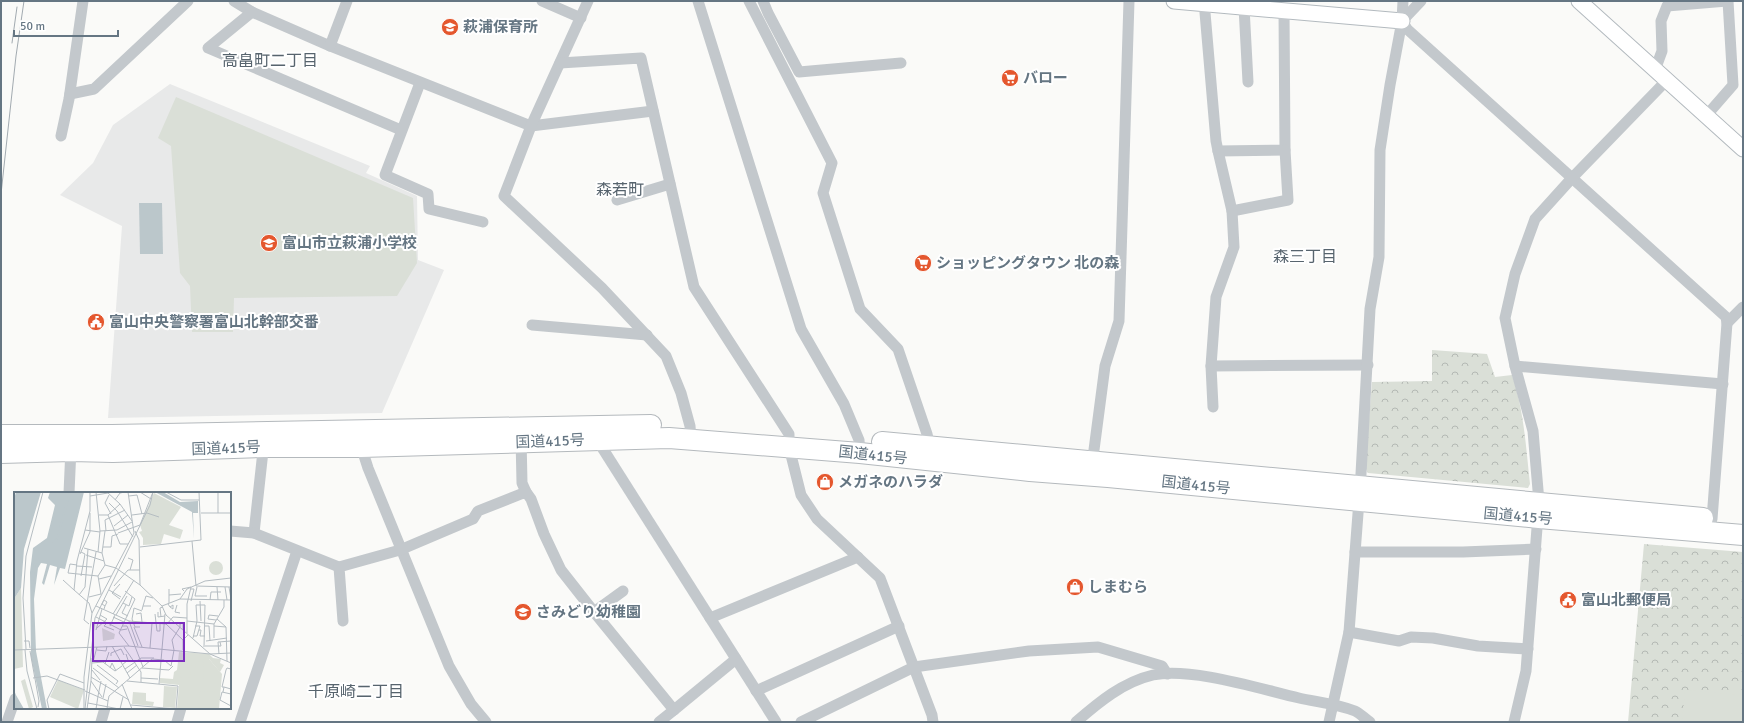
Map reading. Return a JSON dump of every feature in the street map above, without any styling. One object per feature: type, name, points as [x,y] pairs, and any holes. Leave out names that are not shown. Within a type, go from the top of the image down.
[{"type":"highway","name":"国道415号","points":[[1,435],[71,443],[113,452],[265,439],[593,433],[669,438],[690,432],[932,454],[1030,471],[1092,468],[1539,510],[1743,535]]},
{"type":"highway","name":"国道415号","points":[[1,453],[71,443]]},
{"type":"highway","name":"国道415号","points":[[1539,510],[1743,522]]},
{"type":"street","points":[[61,136],[70,94],[83,1]]},
{"type":"street","points":[[70,94],[94,89],[188,1]]},
{"type":"street","points":[[234,1],[252,12],[330,46],[531,126],[653,111]]},
{"type":"street","points":[[330,46],[347,1]]},
{"type":"street","points":[[542,1],[581,18]]},
{"type":"street","points":[[588,1],[531,126],[504,196],[602,288],[666,356],[681,393],[690,432]]},
{"type":"street","points":[[698,1],[801,329],[844,404],[859,447]]},
{"type":"street","points":[[749,1],[832,163],[822,193],[860,308],[898,349],[932,454]]},
{"type":"street","points":[[763,1],[799,72],[901,63]]},
{"type":"street","points":[[1092,468],[1105,366],[1119,321],[1129,1]]},
{"type":"street","points":[[1174,1],[1204,2],[1284,11],[1402,21]]},
{"type":"street","points":[[1329,722],[1349,632],[1356,552],[1368,365],[1370,309],[1379,257],[1380,150],[1402,21],[1403,1]]},
{"type":"street","points":[[1402,21],[1420,1]]},
{"type":"street","points":[[1579,1],[1743,149]]},
{"type":"street","points":[[1655,70],[1662,51],[1661,21],[1667,6],[1728,1],[1733,85],[1706,116]]},
{"type":"street","points":[[1204,2],[1216,141],[1232,211],[1234,247],[1216,297],[1211,366],[1213,407]]},
{"type":"street","points":[[1244,7],[1248,82]]},
{"type":"street","points":[[1232,211],[1288,200],[1285,150],[1284,11]]},
{"type":"street","points":[[252,12],[208,48],[401,130]]},
{"type":"street","points":[[1402,21],[1406,30],[1726,318],[1728,324],[1712,519]]},
{"type":"street","points":[[560,63],[640,58],[694,287],[789,441],[801,495],[817,519],[880,578],[934,722]]},
{"type":"street","points":[[1514,722],[1526,672],[1539,510],[1533,431],[1505,318],[1516,274],[1536,219],[1572,178],[1667,80]]},
{"type":"street","points":[[420,83],[384,175],[428,194],[429,209],[483,222]]},
{"type":"street","points":[[1218,151],[1285,150]]},
{"type":"street","points":[[617,200],[670,184]]},
{"type":"street","points":[[1728,324],[1743,307]]},
{"type":"street","points":[[532,325],[647,335]]},
{"type":"street","points":[[1211,366],[1368,365]]},
{"type":"street","points":[[1516,366],[1723,384]]},
{"type":"street","points":[[593,433],[776,722]]},
{"type":"street","points":[[520,435],[522,483],[531,499],[544,534],[561,570],[674,710]]},
{"type":"street","points":[[358,438],[400,550],[448,666],[471,704],[486,722]]},
{"type":"street","points":[[254,533],[265,439]]},
{"type":"street","points":[[69,492],[71,443]]},
{"type":"street","points":[[231,531],[254,533],[339,567],[400,550],[473,519],[478,511],[526,492]]},
{"type":"street","points":[[1356,552],[1463,552],[1536,549]]},
{"type":"street","points":[[240,722],[297,551]]},
{"type":"street","points":[[710,618],[858,557]]},
{"type":"street","points":[[339,567],[342,621]]},
{"type":"street","points":[[594,612],[623,591]]},
{"type":"street","points":[[756,691],[899,626]]},
{"type":"street","points":[[1349,632],[1399,641],[1411,637],[1433,638],[1478,646],[1528,649]]},
{"type":"street","points":[[801,722],[914,667],[1029,651],[1098,647],[1162,666],[1167,674]]},
{"type":"street","points":[[659,722],[736,659]]},
{"type":"street","points":[[1076,722],[1102,700],[1130,683],[1153,675],[1167,674],[1200,675],[1333,705],[1356,711],[1370,722]]},
{"type":"street","points":[[7,722],[14,702]]},
{"type":"street","points":[[102,722],[105,709]]},
{"type":"street","points":[[177,722],[181,709]]},
{"type":"shaded area","name":"富山市立萩浦小学校","points":[[170,84],[370,166],[366,173],[417,196],[418,260],[444,270],[382,413],[108,418],[122,226],[60,195],[93,163],[113,125]]},
{"type":"shaded area","points":[[139,203],[162,203],[163,254],[140,254]]},
{"type":"green space","points":[[176,97],[413,198],[417,263],[397,296],[234,298],[233,332],[192,332],[190,286],[180,273],[171,146],[158,138]]},
{"type":"green space","points":[[1432,350],[1487,354],[1495,377],[1512,375],[1524,429],[1530,484],[1528,488],[1368,473],[1365,467],[1372,382],[1432,381]]},
{"type":"green space","points":[[1644,544],[1743,552],[1743,722],[1628,722]]},
{"type":"green space","points":[[1685,690],[1743,695],[1743,722],[1682,722]]},
{"type":"tram line","points":[[1,194],[16,56],[24,1]]},
{"type":"tram line","points":[[12,43],[17,7]]},
{"type":"place","name":"萩浦保育所","points":[[450,27]]},
{"type":"place","name":"バロー","points":[[1010,78]]},
{"type":"place","name":"富山市立萩浦小学校","points":[[269,243]]},
{"type":"place","name":"ショッピングタウン 北の森","points":[[923,263]]},
{"type":"place","name":"富山中央警察署富山北幹部交番","points":[[96,322]]},
{"type":"place","name":"メガネのハラダ","points":[[825,482]]},
{"type":"place","name":"しまむら","points":[[1075,587]]},
{"type":"place","name":"富山北郵便局","points":[[1568,600]]},
{"type":"place","name":"さみどり幼稚園","points":[[523,612]]},
{"type":"district","name":"高畠町二丁目","points":[[270,60]]},
{"type":"district","name":"森若町","points":[[620,189]]},
{"type":"district","name":"森三丁目","points":[[1305,256]]},
{"type":"district","name":"千原崎二丁目","points":[[356,691]]}]
